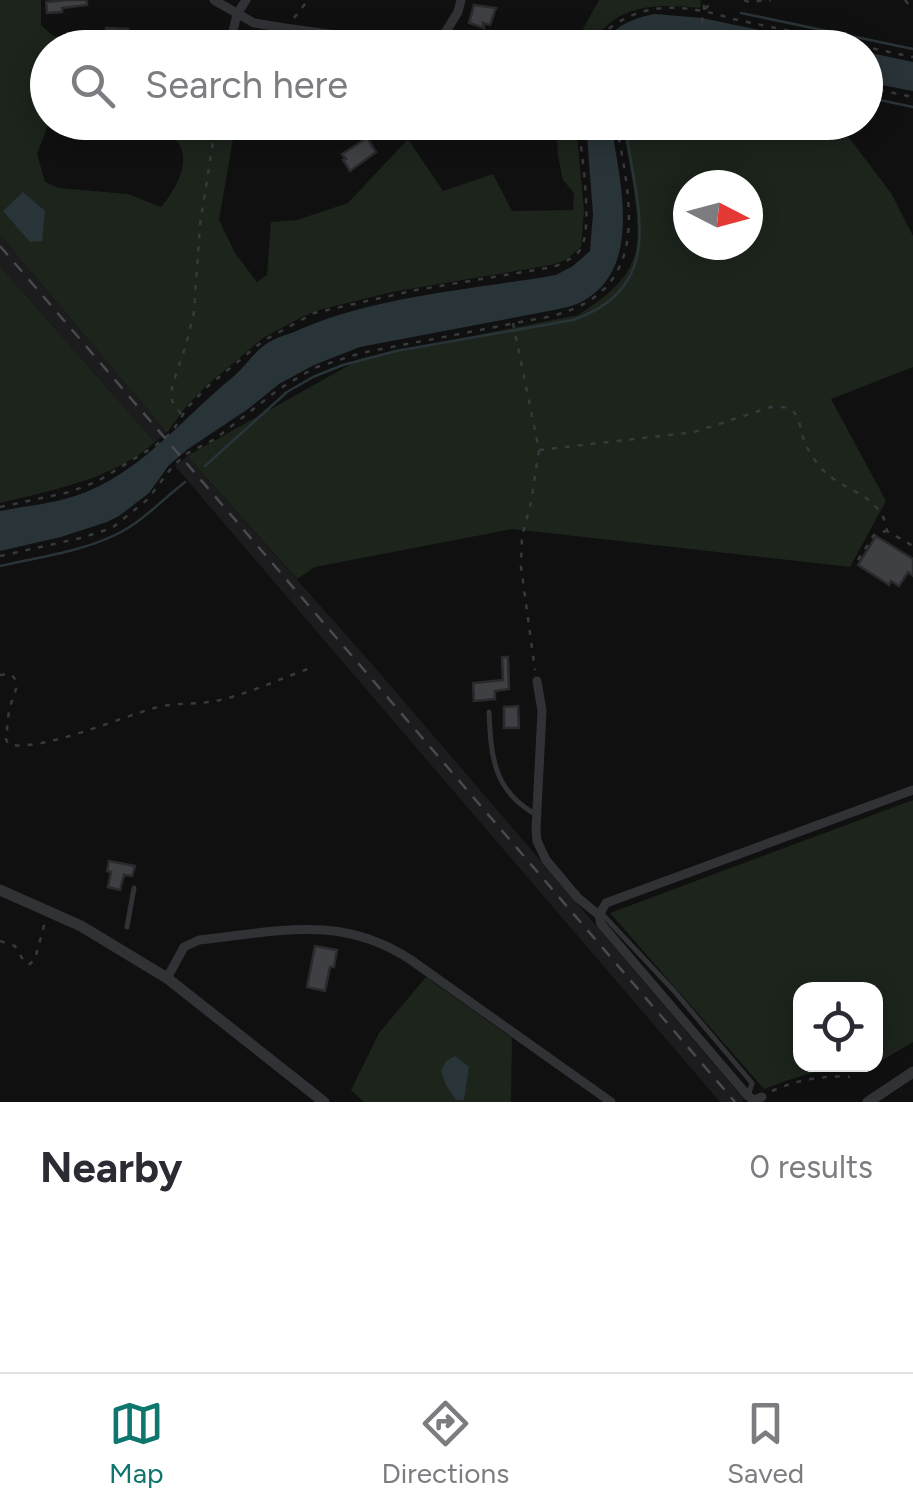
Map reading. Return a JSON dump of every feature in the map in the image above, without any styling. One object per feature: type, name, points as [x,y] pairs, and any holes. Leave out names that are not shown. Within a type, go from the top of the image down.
[{"type":"street","points":[[214,0],[254,22],[300,30]]},
{"type":"street","points":[[233,30],[246,0]]},
{"type":"street","points":[[446,30],[461,0]]},
{"type":"street","points":[[536,681],[542,710],[536,836],[542,854],[578,898],[599,915]]},
{"type":"street","points":[[762,1097],[754,1100],[748,1096],[601,924],[599,915],[606,904],[913,790]]},
{"type":"street","points":[[0,890],[108,941],[167,978],[324,1102]]},
{"type":"street","points":[[167,978],[184,947],[199,940],[324,928],[364,937],[411,960],[611,1102]]},
{"type":"street","points":[[868,1102],[913,1072]]},
{"type":"lane","points":[[489,712],[494,769],[518,804],[537,815]]},
{"type":"lane","points":[[127,927],[134,888]]},
{"type":"path","points":[[285,28],[308,0]]},
{"type":"path","points":[[700,30],[704,0]]},
{"type":"path","points":[[704,12],[714,0]]},
{"type":"path","points":[[744,0],[768,0]]},
{"type":"path","points":[[905,0],[913,10]]},
{"type":"path","points":[[606,30],[632,13],[667,6],[786,30]]},
{"type":"path","points":[[883,50],[913,56]]},
{"type":"path","points":[[883,91],[913,97]]},
{"type":"path","points":[[182,415],[172,401],[172,386],[194,312],[200,225],[213,140]]},
{"type":"path","points":[[0,506],[70,492],[98,481],[155,446],[172,432],[207,387],[263,341],[314,313],[416,290],[553,267],[568,260],[582,248],[586,214],[580,140]]},
{"type":"path","points":[[0,556],[112,528],[148,499],[186,454],[215,440],[279,389],[314,368],[361,354],[514,327],[580,306],[604,290],[627,252],[629,220],[619,140]]},
{"type":"path","points":[[514,327],[539,450],[522,537],[521,568],[536,681]]},
{"type":"path","points":[[539,450],[694,432],[771,406],[784,407],[796,415],[806,446],[818,464],[830,476],[872,500],[888,531],[913,546]]},
{"type":"path","points":[[858,560],[874,536],[888,531]]},
{"type":"path","points":[[0,676],[11,674],[15,678],[6,739],[15,746],[75,734],[160,707],[236,696],[308,669]]},
{"type":"path","points":[[0,940],[16,946],[25,963],[30,964],[35,959],[49,911]]},
{"type":"path","points":[[762,1097],[796,1082],[850,1076]]},
{"type":"shaded area","points":[[0,0],[41,0],[41,25],[46,30],[30,30],[30,140],[42,140],[37,154],[45,182],[59,188],[128,194],[161,207],[182,171],[182,152],[176,140],[233,140],[219,220],[235,253],[257,282],[267,275],[271,222],[297,220],[348,203],[407,140],[443,191],[493,174],[512,211],[573,210],[574,193],[563,180],[557,140],[578,140],[584,211],[581,247],[566,260],[392,292],[302,317],[263,338],[207,385],[167,433],[0,235]]},
{"type":"shaded area","points":[[599,0],[701,0],[700,8],[652,7],[623,14],[603,30],[582,30]]},
{"type":"shaded area","points":[[655,14],[702,18],[760,30],[616,30]]},
{"type":"shaded area","points":[[883,56],[913,62],[913,91],[883,85]]},
{"type":"shaded area","points":[[587,140],[614,140],[623,223],[613,271],[599,290],[571,306],[360,347],[314,365],[279,384],[188,449],[169,465],[149,493],[119,516],[61,537],[0,551],[0,511],[75,496],[120,474],[159,444],[272,340],[389,302],[556,275],[590,251],[593,214]]},
{"type":"shaded area","points":[[625,140],[851,140],[891,193],[913,236],[913,367],[831,399],[886,501],[850,567],[512,529],[315,567],[297,579],[187,456],[362,358],[578,315],[620,282],[631,264],[637,241],[636,207]]},
{"type":"shaded area","points":[[23,192],[45,211],[42,241],[30,242],[3,211]]},
{"type":"shaded area","points":[[0,235],[167,433],[155,442],[0,266]]},
{"type":"shaded area","points":[[0,266],[155,442],[102,474],[0,503]]},
{"type":"shaded area","points":[[187,456],[541,861],[744,1099],[741,1102],[720,1102],[175,466]]},
{"type":"shaded area","points":[[913,800],[913,1042],[883,1060],[883,982],[793,982],[793,1072],[817,1072],[764,1089],[610,913]]},
{"type":"shaded area","points":[[426,977],[512,1038],[511,1102],[364,1102],[351,1090],[379,1033]]},
{"type":"shaded area","points":[[455,1056],[469,1067],[464,1100],[456,1100],[441,1071],[446,1061]]},
{"type":"building","points":[[87,0],[87,5],[47,13],[46,2]]},
{"type":"building","points":[[474,5],[496,8],[490,25],[483,23],[484,28],[469,23]]},
{"type":"building","points":[[364,140],[368,140],[376,152],[350,171],[342,154]]},
{"type":"building","points":[[876,536],[913,559],[913,576],[908,572],[899,586],[891,581],[889,585],[858,565]]},
{"type":"building","points":[[502,657],[508,657],[509,689],[495,691],[495,699],[474,701],[473,683],[503,680]]},
{"type":"building","points":[[518,706],[519,728],[504,728],[504,707]]},
{"type":"building","points":[[109,861],[135,866],[132,876],[124,875],[120,890],[108,887]]},
{"type":"building","points":[[315,946],[337,950],[325,991],[307,987]]},
{"type":"waterway","points":[[741,13],[822,30]]},
{"type":"waterway","points":[[883,43],[913,49]]},
{"type":"waterway","points":[[883,101],[913,107]]},
{"type":"waterway","points":[[205,466],[287,392],[313,377],[396,351],[573,320],[604,305],[624,285],[636,262],[640,237],[628,140]]},
{"type":"waterway","points":[[0,566],[102,541],[143,518],[185,482]]},
{"type":"railway","points":[[0,246],[735,1102]]}]
